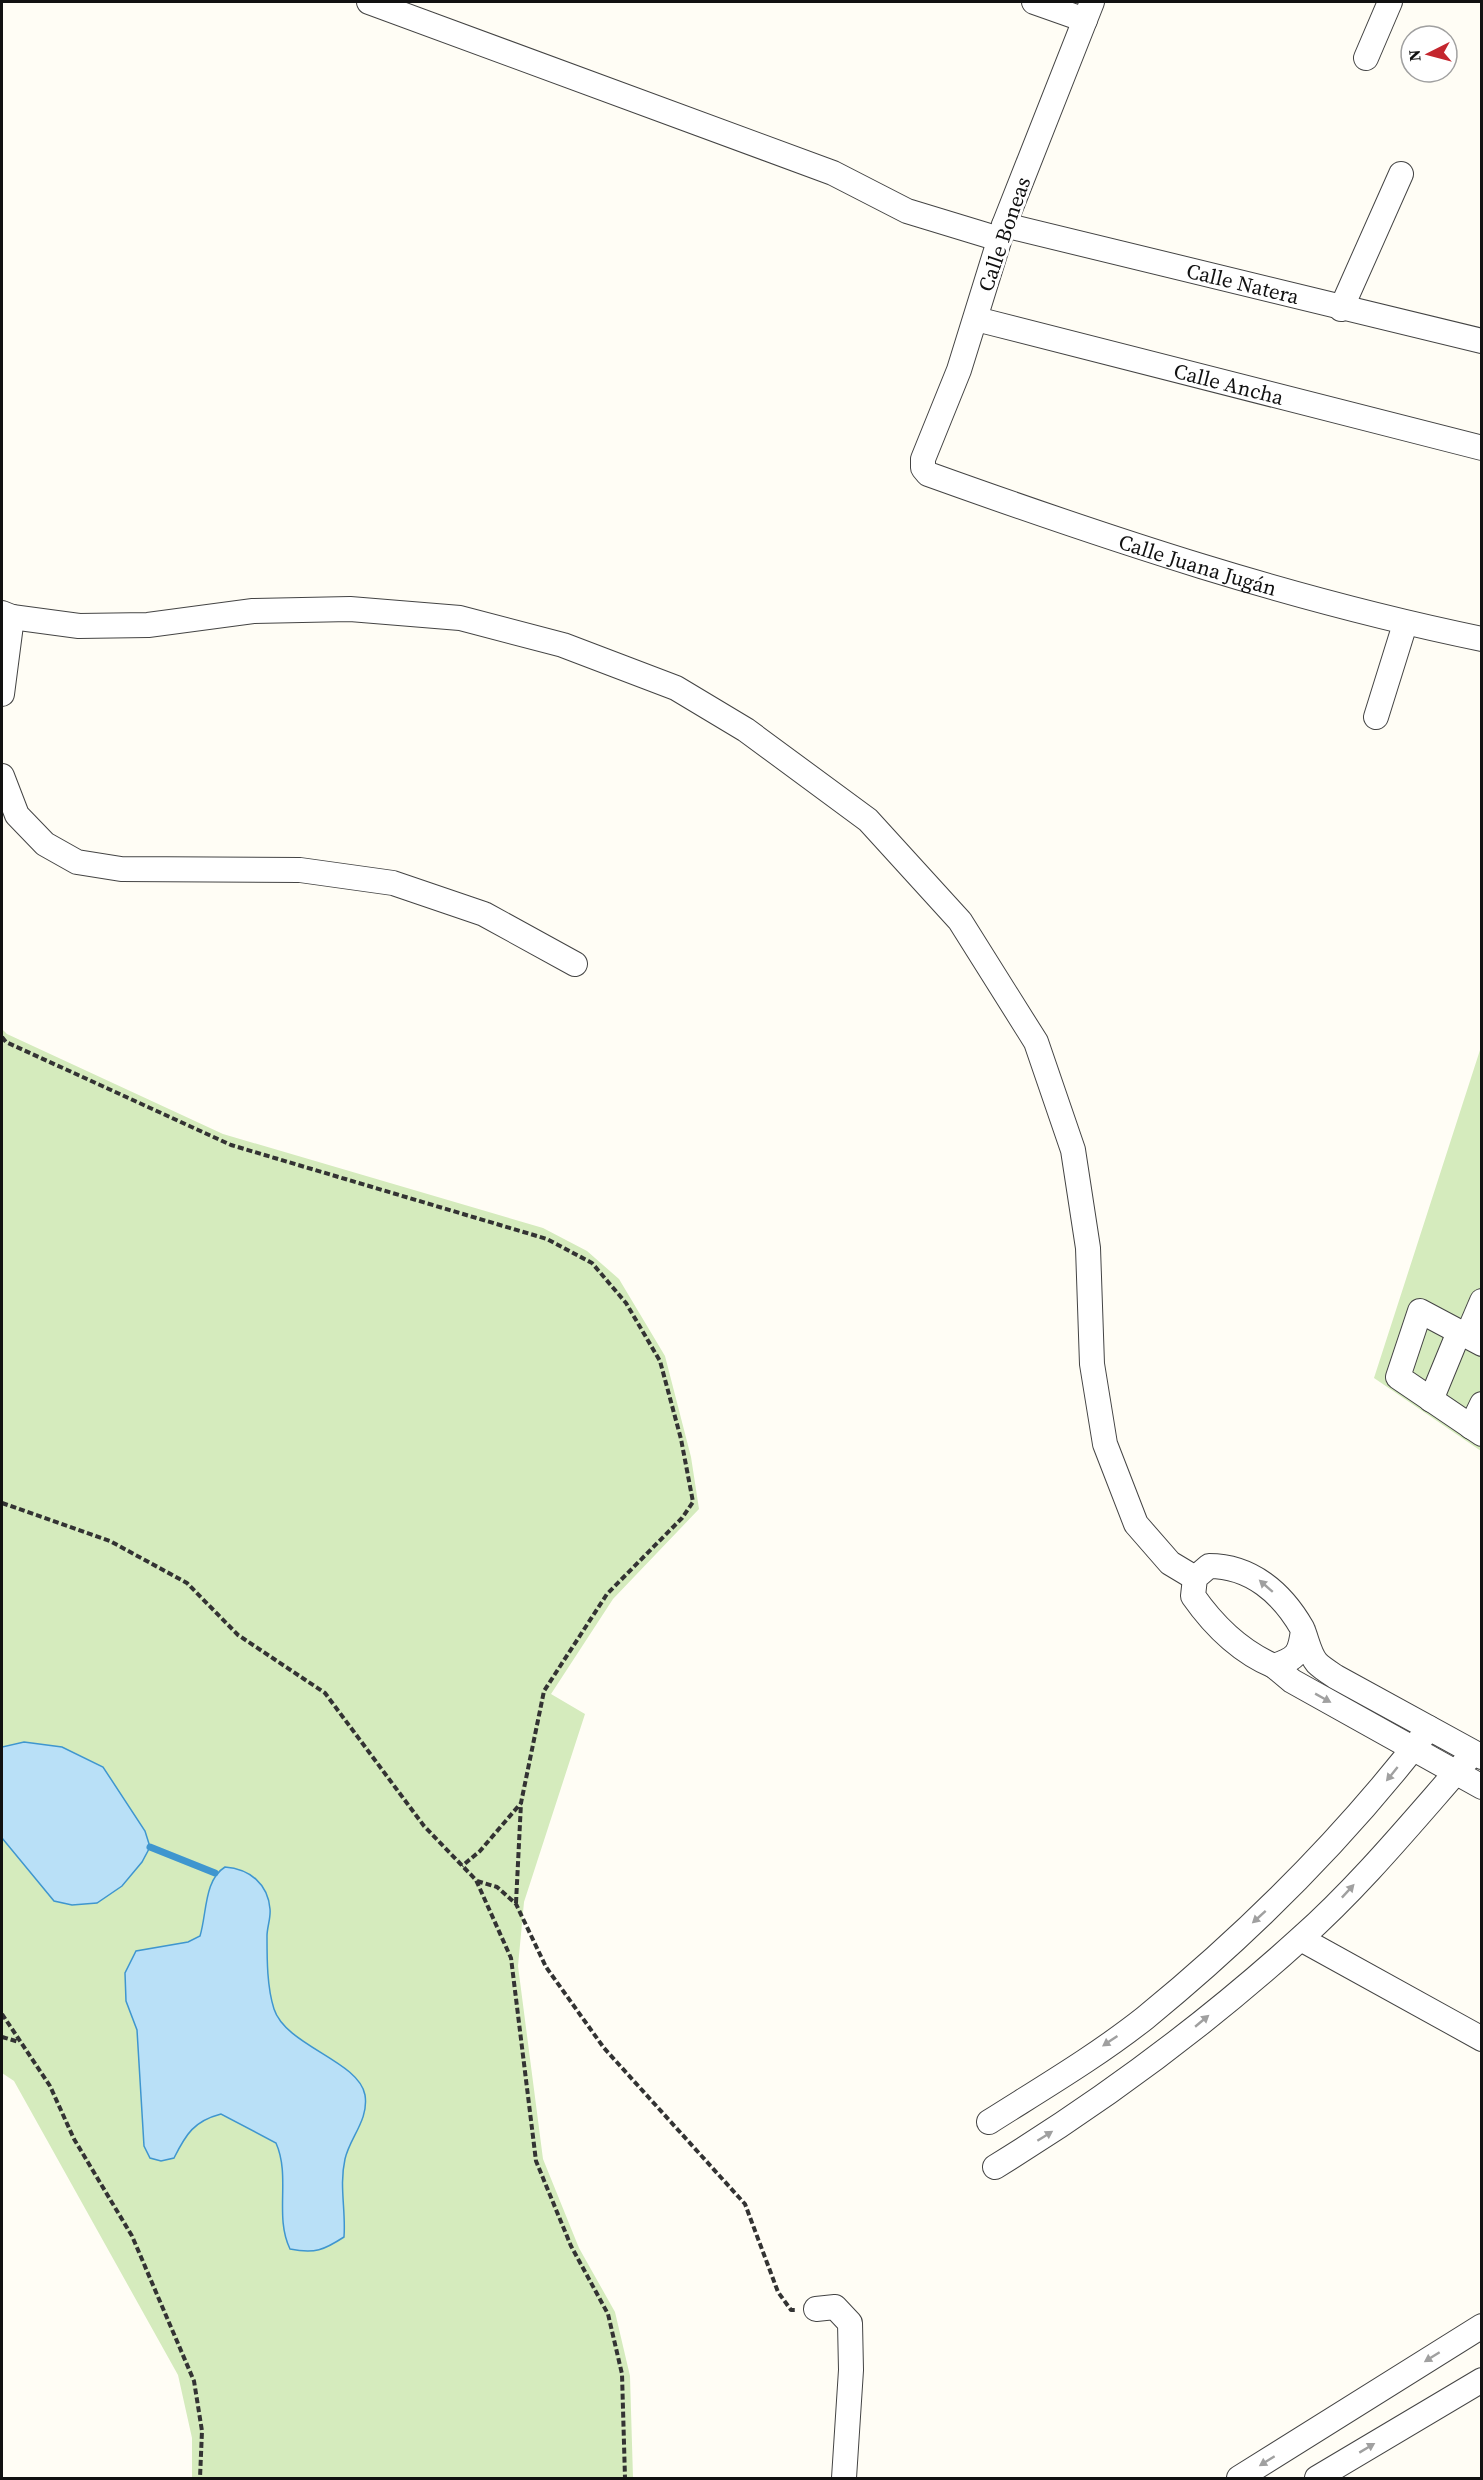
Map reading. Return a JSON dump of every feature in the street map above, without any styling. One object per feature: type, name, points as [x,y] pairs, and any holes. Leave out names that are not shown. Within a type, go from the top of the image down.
[{"type":"street","name":"Calle Natera","points":[[369,2],[833,173],[907,210],[1482,342]]},
{"type":"street","points":[[1034,2],[1088,11]]},
{"type":"street","points":[[1366,58],[1390,2]]},
{"type":"street","name":"Calle Boneas","points":[[923,468],[923,459],[959,370],[976,319],[1001,232],[1088,11]]},
{"type":"street","points":[[1341,309],[1401,174]]},
{"type":"street","name":"Calle Ancha","points":[[976,319],[1482,448]]},
{"type":"street","name":"Calle Juana Jugán","points":[[923,468],[928,474],[1086,531],[1221,573],[1405,624],[1482,639]]},
{"type":"street","points":[[2,694],[7,615],[79,626],[125,626],[253,611],[350,609],[460,618],[563,645],[676,688],[746,730],[868,820],[960,921],[1036,1042],[1074,1150],[1088,1248],[1092,1364],[1105,1444],[1136,1524],[1170,1563],[1195,1578]]},
{"type":"street","points":[[1376,717],[1405,624]]},
{"type":"street","points":[[2,776],[17,815],[45,844],[77,862],[121,869],[300,870],[393,883],[484,914],[575,964]]},
{"type":"street","points":[[1431,1400],[1469,1338],[1482,1301]]},
{"type":"street","points":[[1469,1338],[1420,1311],[1398,1377],[1476,1431],[1482,1404]]},
{"type":"street","points":[[995,2167],[1072,2120],[1166,2051],[1301,1939],[1455,1773],[1477,1755],[1336,1677],[1316,1662],[1303,1630],[1289,1607],[1260,1580],[1231,1566],[1209,1566],[1195,1578],[1193,1596],[1211,1622],[1257,1659],[1274,1666],[1292,1681],[1455,1773],[1482,1787]]},
{"type":"street","points":[[1274,1666],[1291,1660],[1301,1649],[1303,1630]]},
{"type":"street","points":[[989,2122],[1144,2019],[1266,1911],[1369,1802],[1429,1728]]},
{"type":"street","points":[[1301,1939],[1482,2039]]},
{"type":"street","points":[[1144,2019],[1166,2051]]},
{"type":"street","points":[[816,2309],[835,2307],[850,2323],[851,2370],[844,2478]]},
{"type":"street","points":[[1239,2478],[1482,2326]]},
{"type":"street","points":[[1313,2433],[1325,2473],[1482,2380]]},
{"type":"path","points":[[2,1037],[6,1042],[231,1145],[547,1239],[592,1263],[626,1303],[660,1361],[681,1439],[693,1502],[682,1518],[607,1594],[544,1691],[521,1803],[516,1904]]},
{"type":"path","points":[[2,1503],[110,1541],[187,1583],[238,1635],[325,1693],[424,1826],[476,1880],[511,1958],[536,2161],[571,2246],[608,2314],[622,2374],[626,2478]]},
{"type":"path","points":[[462,1866],[480,1851],[521,1803]]},
{"type":"path","points":[[476,1880],[497,1887],[516,1904],[546,1967],[604,2048],[745,2204],[778,2292],[791,2310],[816,2309]]},
{"type":"path","points":[[2,2014],[50,2086],[74,2139],[132,2236],[194,2381],[202,2431],[200,2478]]},
{"type":"path","points":[[2,2037],[20,2042]]},
{"type":"green space","points":[[2,1029],[7,1034],[223,1134],[543,1228],[587,1251],[619,1279],[665,1356],[691,1457],[699,1509],[613,1599],[551,1694],[585,1714],[524,1902],[518,1966],[543,2159],[579,2248],[615,2312],[630,2376],[633,2478],[192,2478],[192,2438],[178,2375],[14,2081],[2,2073]]},
{"type":"green space","points":[[1481,1047],[1481,1451],[1374,1378]]},
{"type":"water","points":[[24,1742],[62,1747],[103,1767],[145,1831],[150,1847],[142,1862],[122,1886],[97,1903],[72,1905],[54,1901],[2,1838],[2,1747]]},
{"type":"water","points":[[225,1867],[242,1871],[256,1879],[269,1900],[267,1964],[272,2001],[281,2022],[306,2044],[350,2072],[360,2083],[365,2095],[362,2120],[347,2151],[343,2169],[344,2237],[319,2250],[290,2249],[283,2223],[282,2169],[276,2143],[221,2114],[197,2125],[174,2158],[161,2161],[150,2158],[144,2146],[137,2030],[126,2001],[125,1973],[136,1951],[188,1942],[200,1936],[210,1888],[218,1873]]},
{"type":"waterway","points":[[150,1847],[215,1873]]}]
